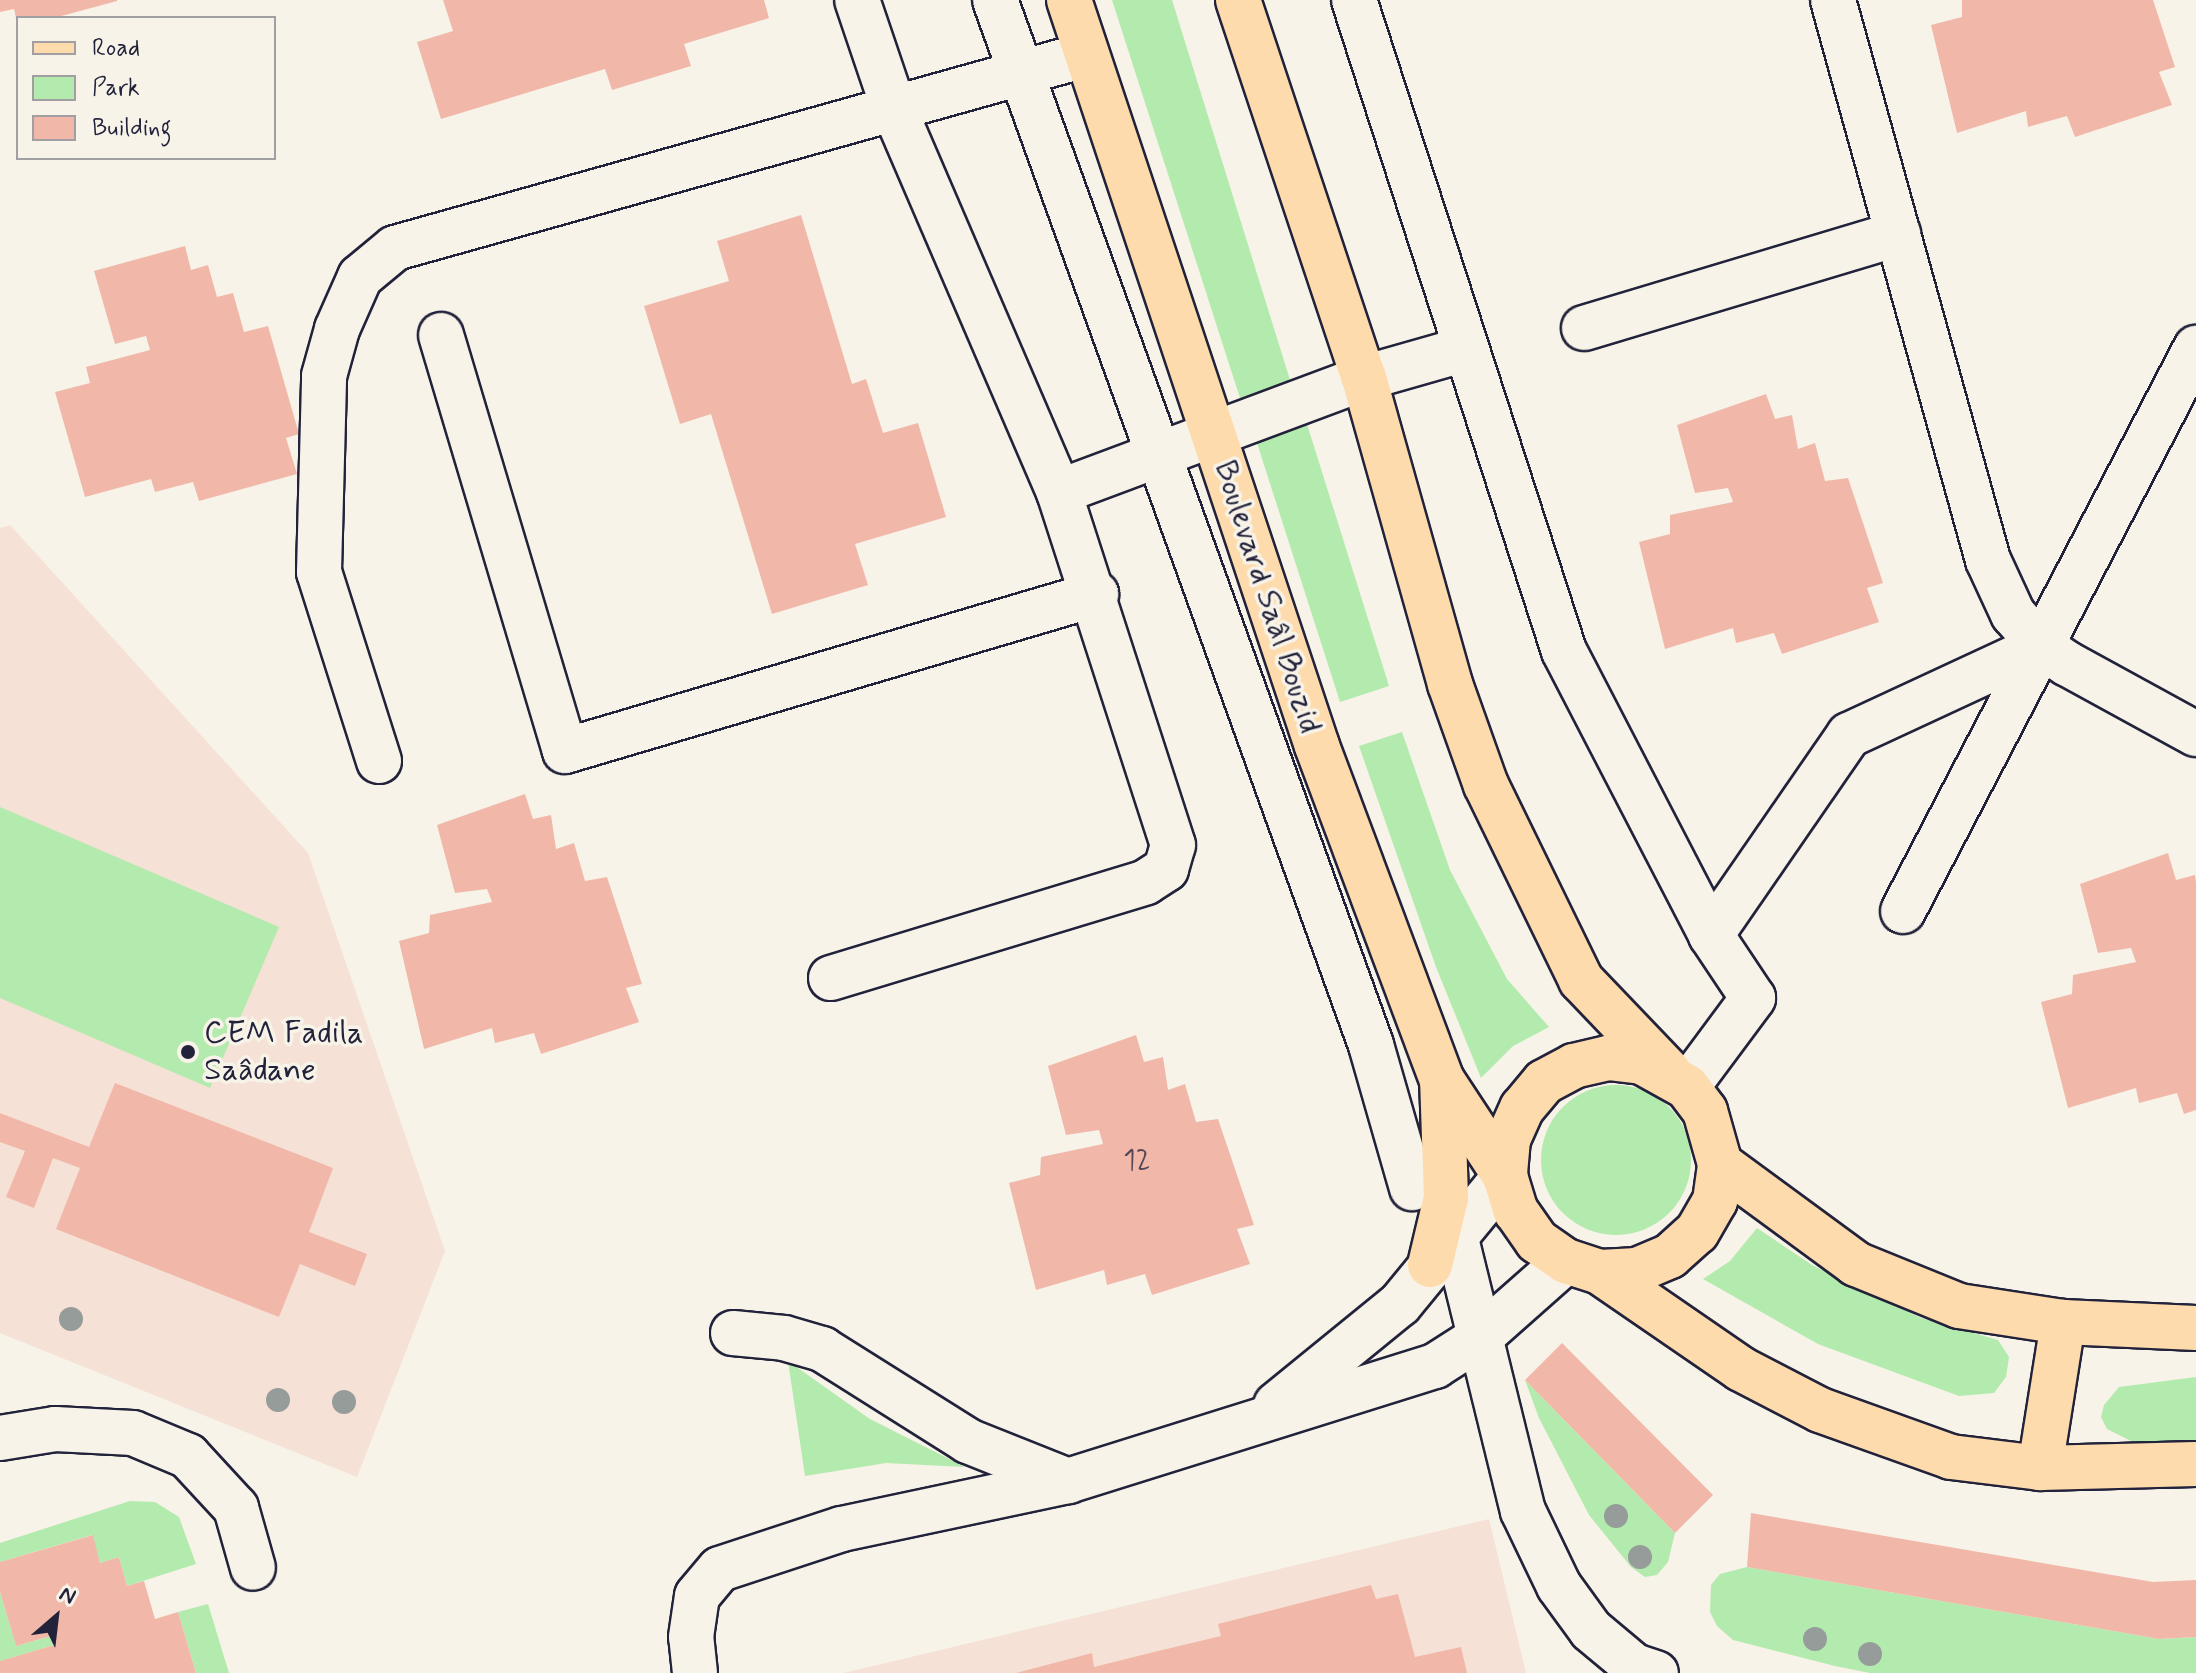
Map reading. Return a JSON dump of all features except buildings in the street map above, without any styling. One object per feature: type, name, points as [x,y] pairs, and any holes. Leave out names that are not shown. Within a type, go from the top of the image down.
[{"type":"main road","name":"Boulevard Saâl Bouzid","points":[[1069,0],[1317,746],[1442,1080],[1505,1176],[1516,1211],[1537,1241],[1583,1267],[1741,1369],[1820,1410],[1951,1457],[2040,1468],[2196,1464]]},
{"type":"main road","points":[[1238,0],[1364,378],[1450,684],[1486,785],[1581,980],[1680,1082],[1716,1136],[1720,1164],[1715,1201],[1697,1232],[1679,1248],[1637,1270],[1583,1267]]},
{"type":"main road","name":"Boulevard Saâl Bouzid","points":[[1505,1176],[1508,1139],[1522,1108],[1544,1082],[1574,1066],[1608,1058],[1642,1062],[1680,1082]]},
{"type":"main road","points":[[1436,1222],[1442,1080]]},
{"type":"main road","points":[[1720,1164],[1856,1264],[1959,1306],[2063,1322],[2196,1328]]},
{"type":"main road","points":[[2040,1468],[2063,1322]]},
{"type":"street","points":[[831,978],[1146,882],[1166,869],[1173,845],[1096,594],[1059,492],[895,112],[857,0]]},
{"type":"street","points":[[995,0],[1020,77],[1479,1338],[1523,1511],[1559,1586],[1591,1630],[1642,1671]]},
{"type":"street","points":[[1354,0],[1564,651],[1711,935],[1753,998],[1680,1082]]},
{"type":"street","points":[[1833,0],[1988,560],[2013,614],[2041,646],[2196,734]]},
{"type":"street","points":[[379,761],[319,572],[324,376],[337,329],[360,277],[395,248],[895,112],[1085,55]]},
{"type":"street","points":[[1584,328],[1898,234]]},
{"type":"street","points":[[441,335],[565,751],[1096,594]]},
{"type":"street","points":[[1903,911],[2196,348]]},
{"type":"street","points":[[1059,492],[1364,378],[1466,349]]},
{"type":"street","points":[[1711,935],[1849,735],[2041,646]]},
{"type":"street","points":[[1249,1426],[1374,1328],[1436,1222],[1505,1176]]},
{"type":"street","points":[[695,1673],[691,1637],[697,1596],[720,1569],[842,1529],[1068,1481],[1435,1366],[1583,1267]]},
{"type":"street","points":[[733,1333],[784,1338],[822,1349],[968,1441],[1068,1481]]},
{"type":"street","points":[[1435,1366],[1495,1402]]},
{"type":"street","points":[[0,1438],[55,1429],[133,1433],[188,1456],[236,1508],[253,1568]]},
{"type":"shaded area","name":"CEM Fadila Saâdane","points":[[10,525],[308,853],[445,1251],[357,1477],[0,1333],[0,528]]},
{"type":"shaded area","points":[[1489,1519],[1526,1673],[844,1673]]},
{"type":"green space","points":[[1112,0],[1172,0],[1290,380],[1240,398]]},
{"type":"green space","points":[[1307,424],[1389,686],[1340,702],[1257,443]]},
{"type":"green space","points":[[1402,732],[1450,870],[1507,979],[1549,1027],[1513,1046],[1481,1078],[1436,967],[1359,746]]},
{"type":"green space","points":[[0,807],[279,927],[210,1088],[0,998]]},
{"type":"green space","points":[[1616,1085],[1645,1091],[1669,1107],[1685,1131],[1691,1160],[1685,1189],[1669,1213],[1645,1229],[1616,1235],[1587,1229],[1563,1213],[1547,1189],[1541,1160],[1547,1131],[1563,1107],[1587,1091]]},
{"type":"green space","points":[[1757,1228],[1812,1265],[1921,1318],[1998,1340],[2009,1357],[2006,1377],[1994,1393],[1959,1396],[1818,1344],[1703,1279],[1730,1261]]},
{"type":"green space","points":[[788,1361],[870,1419],[965,1467],[886,1463],[805,1476]]},
{"type":"green space","points":[[2196,1377],[2196,1440],[2137,1444],[2107,1429],[2101,1417],[2104,1405],[2119,1387]]},
{"type":"green space","points":[[1525,1380],[1675,1533],[1668,1562],[1657,1575],[1645,1577],[1631,1567],[1589,1515],[1539,1418]]},
{"type":"green space","points":[[130,1501],[155,1502],[179,1517],[196,1564],[127,1586],[119,1557],[100,1563],[92,1535],[0,1562],[0,1543]]},
{"type":"green space","points":[[1747,1567],[2159,1639],[2196,1637],[2196,1673],[1870,1673],[1835,1666],[1733,1640],[1717,1626],[1710,1612],[1711,1585],[1720,1574]]},
{"type":"green space","points":[[0,1592],[16,1646],[51,1636],[54,1645],[0,1661]]},
{"type":"green space","points":[[208,1604],[229,1673],[196,1673],[178,1612]]},
{"type":"place","name":"CEM Fadila Saâdane","points":[[188,1052]]}]
